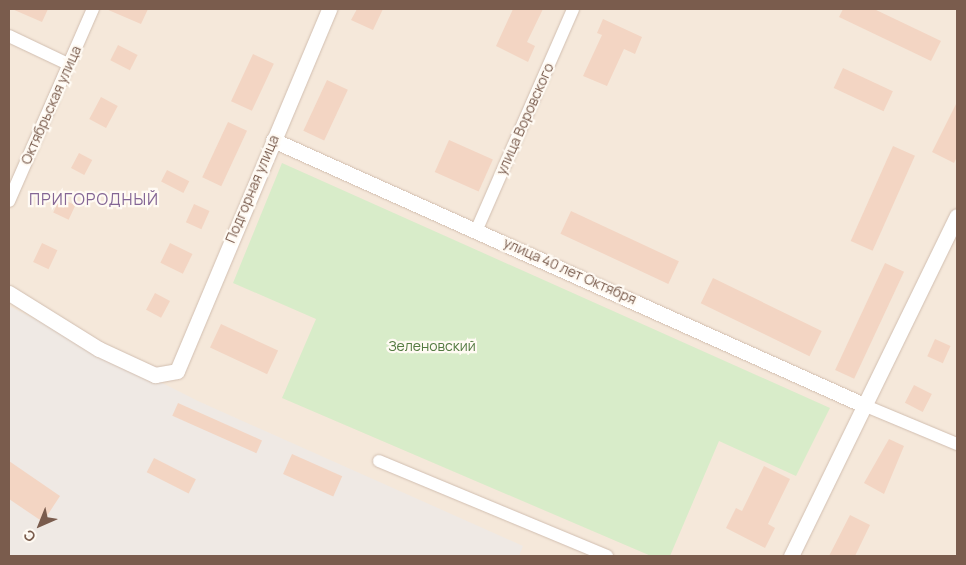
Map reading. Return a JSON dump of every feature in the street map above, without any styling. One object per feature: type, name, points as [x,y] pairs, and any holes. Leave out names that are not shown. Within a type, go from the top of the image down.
[{"type":"street","name":"Октябрьская улица","points":[[9,201],[93,9]]},
{"type":"street","name":"Подгорная улица","points":[[9,293],[98,349],[155,375],[177,370],[329,9]]},
{"type":"street","name":"улица Воровского","points":[[477,229],[573,9]]},
{"type":"street","points":[[9,36],[68,64]]},
{"type":"street","name":"улица 40 лет Октября","points":[[273,140],[477,229],[866,406]]},
{"type":"street","points":[[791,556],[866,406],[957,216]]},
{"type":"street","points":[[866,406],[957,444]]},
{"type":"street","points":[[379,461],[607,556]]},
{"type":"shaded area","points":[[9,9],[957,9],[957,556],[9,556]]},
{"type":"shaded area","points":[[9,306],[198,401],[523,546],[519,556],[9,556]]},
{"type":"green space","name":"Зеленовский","points":[[282,163],[830,408],[796,476],[719,441],[670,556],[651,556],[282,398],[316,319],[233,283]]},
{"type":"building","points":[[12,9],[48,9],[42,22]]},
{"type":"building","points":[[106,9],[148,9],[141,24]]},
{"type":"building","points":[[357,9],[383,9],[373,30],[351,20]]},
{"type":"building","points":[[513,9],[543,9],[527,42],[535,46],[528,62],[496,46]]},
{"type":"building","points":[[843,9],[874,9],[941,41],[931,61],[839,17]]},
{"type":"building","points":[[603,19],[642,37],[635,54],[624,49],[607,86],[583,76],[602,35],[597,33]]},
{"type":"building","points":[[118,45],[138,55],[130,70],[110,60]]},
{"type":"building","points":[[253,54],[274,64],[252,111],[231,101]]},
{"type":"building","points":[[843,68],[893,91],[884,111],[834,88]]},
{"type":"building","points":[[327,80],[348,90],[324,140],[303,131]]},
{"type":"building","points":[[101,97],[118,106],[106,128],[89,119]]},
{"type":"building","points":[[957,102],[957,157],[954,163],[932,152]]},
{"type":"building","points":[[228,122],[247,131],[221,186],[202,177]]},
{"type":"building","points":[[449,140],[493,160],[479,191],[435,172]]},
{"type":"building","points":[[893,146],[915,156],[873,251],[851,241]]},
{"type":"building","points":[[79,153],[92,160],[84,175],[71,168]]},
{"type":"building","points":[[167,170],[189,181],[183,193],[161,182]]},
{"type":"building","points":[[60,198],[75,205],[69,220],[53,213]]},
{"type":"building","points":[[194,204],[210,211],[201,229],[186,222]]},
{"type":"building","points":[[571,211],[679,261],[668,284],[560,234]]},
{"type":"building","points":[[42,243],[57,250],[49,269],[33,262]]},
{"type":"building","points":[[170,243],[192,254],[183,274],[160,263]]},
{"type":"building","points":[[885,263],[904,272],[854,379],[835,370]]},
{"type":"building","points":[[713,278],[822,331],[809,356],[701,303]]},
{"type":"building","points":[[155,293],[170,301],[161,318],[146,310]]},
{"type":"building","points":[[221,324],[278,351],[267,374],[210,348]]},
{"type":"building","points":[[935,339],[951,346],[943,363],[927,356]]},
{"type":"building","points":[[914,385],[932,394],[923,412],[905,403]]},
{"type":"building","points":[[178,403],[262,440],[256,453],[172,416]]},
{"type":"building","points":[[889,439],[904,446],[884,494],[864,483]]},
{"type":"building","points":[[292,454],[342,476],[333,496],[283,474]]},
{"type":"building","points":[[154,458],[196,479],[189,494],[147,472]]},
{"type":"building","points":[[9,461],[60,496],[43,522],[9,499]]},
{"type":"building","points":[[764,466],[790,479],[768,524],[775,528],[765,548],[726,528],[736,508],[742,511]]},
{"type":"building","points":[[850,515],[870,525],[855,556],[829,556]]},
{"type":"district","name":"ПРИГОРОДНЫЙ","points":[[94,199]]}]
